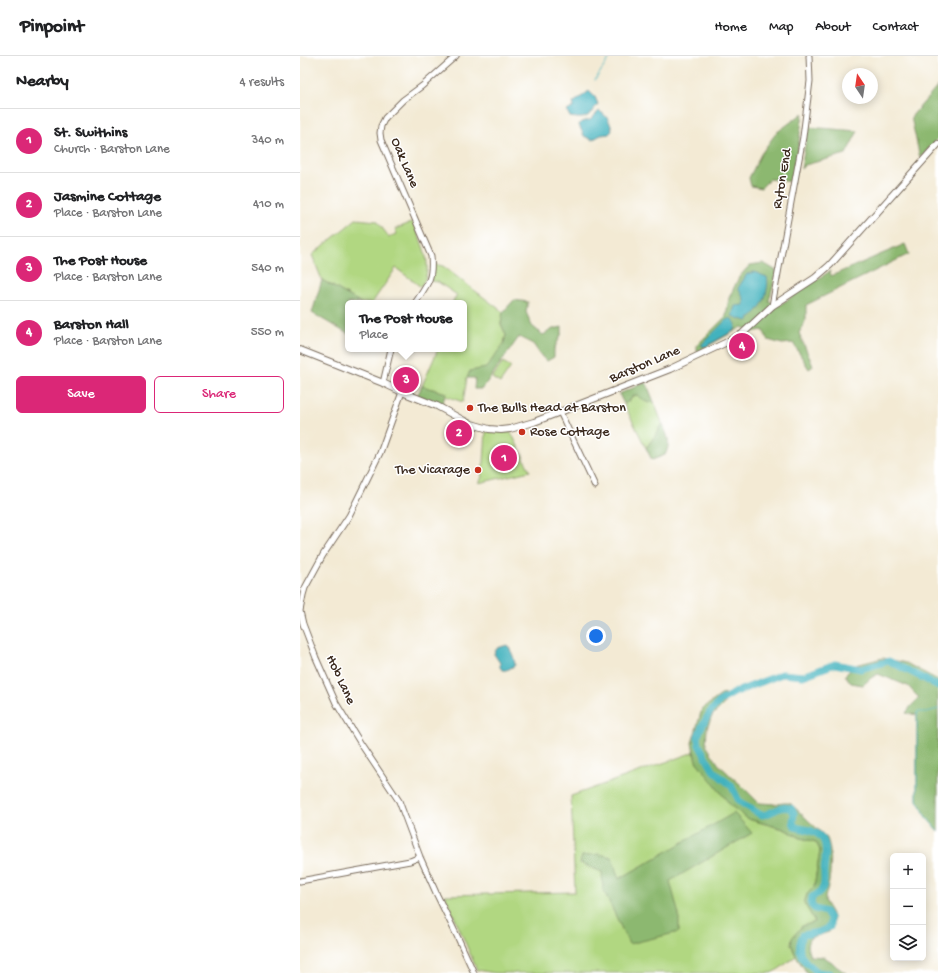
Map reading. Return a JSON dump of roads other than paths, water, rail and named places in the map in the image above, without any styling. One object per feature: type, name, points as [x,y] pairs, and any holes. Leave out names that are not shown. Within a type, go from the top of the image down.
[{"type":"street","name":"Oak Lane","points":[[417,300],[429,282],[432,268],[431,256],[381,140],[380,132],[385,118],[403,100],[422,86],[456,56]]},
{"type":"street","name":"Ryton End","points":[[772,306],[803,137],[810,81],[809,56]]},
{"type":"street","name":"Barston Lane","points":[[300,350],[383,382],[402,392],[438,406],[468,423],[489,429],[501,430],[534,422],[670,369],[742,334],[772,306],[815,278],[830,265],[938,144]]},
{"type":"street","points":[[383,382],[390,352]]},
{"type":"street","name":"Hob Lane","points":[[402,392],[380,453],[349,516],[323,555],[305,588],[300,611],[308,638],[336,703],[399,801],[420,857],[474,973]]},
{"type":"street","points":[[560,412],[595,486]]},
{"type":"street","points":[[300,881],[410,861],[420,857]]},
{"type":"water","points":[[589,91],[595,97],[598,104],[589,115],[584,118],[570,117],[567,111],[574,107],[573,103]]},
{"type":"water","points":[[599,111],[608,120],[612,131],[609,134],[601,135],[592,140],[584,136],[579,125],[581,122],[590,120]]},
{"type":"water","points":[[754,272],[767,277],[768,286],[763,303],[747,321],[732,316],[735,306],[744,305],[744,299],[738,288],[747,274]]},
{"type":"water","points":[[731,318],[736,324],[735,330],[705,347],[701,345],[726,320]]},
{"type":"water","points":[[507,645],[510,649],[515,665],[507,670],[502,670],[500,663],[494,654],[497,649]]},
{"type":"waterway","points":[[595,80],[611,56]]},
{"type":"waterway","points":[[829,973],[817,972],[808,964],[800,953],[800,944],[803,935],[819,932],[830,927],[830,918],[826,912],[815,909],[811,905],[812,897],[820,892],[824,884],[826,855],[823,840],[816,833],[795,827],[793,822],[794,813],[791,808],[782,808],[761,815],[739,801],[731,785],[713,770],[699,745],[698,736],[710,712],[720,701],[736,692],[782,674],[803,676],[835,664],[861,669],[889,661],[938,686]]},
{"type":"waterway","points":[[938,709],[927,712],[917,712],[917,800],[928,819],[938,831]]},
{"type":"place","name":"Barston Hall","points":[[742,346]]},
{"type":"place","name":"The Post House","points":[[406,380]]},
{"type":"place","name":"The Bulls Head at Barston","points":[[470,408]]},
{"type":"place","name":"Rose Cottage","points":[[522,432]]},
{"type":"place","name":"Jasmine Cottage","points":[[459,433]]},
{"type":"place","name":"St. Swithins","points":[[504,458]]},
{"type":"place","name":"The Vicarage","points":[[478,470]]}]
